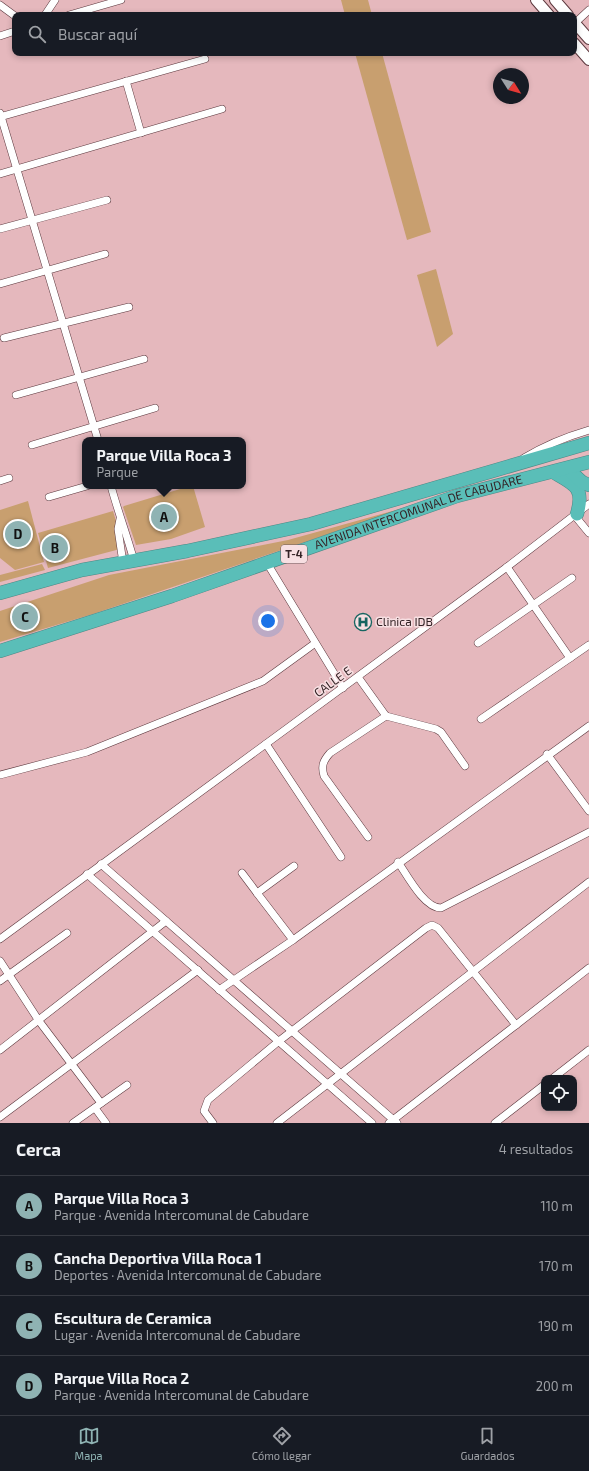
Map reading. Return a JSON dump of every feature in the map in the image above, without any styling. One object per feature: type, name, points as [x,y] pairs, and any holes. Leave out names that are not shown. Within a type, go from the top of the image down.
[{"type":"highway","name":"AVENIDA INTERCOMUNAL DE CABUDARE","points":[[0,593],[82,570],[128,562],[311,524],[589,443]]},
{"type":"highway","name":"AVENIDA INTERCOMUNAL DE CABUDARE","points":[[0,651],[172,596],[457,496],[589,462]]},
{"type":"highway","points":[[567,468],[582,482],[589,485]]},
{"type":"highway","points":[[553,472],[575,485],[580,493],[581,502],[576,515]]},
{"type":"street","points":[[47,12],[55,0]]},
{"type":"street","points":[[79,12],[121,0]]},
{"type":"street","points":[[536,0],[546,12]]},
{"type":"street","points":[[555,0],[565,12]]},
{"type":"street","points":[[0,5],[12,14]]},
{"type":"street","points":[[577,20],[589,10]]},
{"type":"street","points":[[577,24],[589,39]]},
{"type":"street","points":[[0,36],[12,32]]},
{"type":"street","points":[[577,47],[589,60]]},
{"type":"street","points":[[97,437],[0,115],[205,59]]},
{"type":"street","points":[[126,81],[141,133]]},
{"type":"street","points":[[0,174],[222,109]]},
{"type":"street","points":[[0,229],[107,200]]},
{"type":"street","points":[[0,284],[105,254]]},
{"type":"street","points":[[4,338],[129,307]]},
{"type":"street","points":[[16,395],[144,359]]},
{"type":"street","points":[[32,445],[155,408]]},
{"type":"street","points":[[514,464],[544,445],[561,438],[589,430]]},
{"type":"street","points":[[0,481],[9,478]]},
{"type":"street","points":[[48,497],[82,487]]},
{"type":"street","points":[[112,489],[120,518],[125,526],[128,562]]},
{"type":"street","name":"CALLE E","points":[[0,939],[100,864],[507,567],[589,504]]},
{"type":"street","points":[[576,515],[589,533]]},
{"type":"street","points":[[120,518],[118,529],[128,562]]},
{"type":"street","points":[[267,563],[314,644],[343,688]]},
{"type":"street","points":[[507,567],[570,658]]},
{"type":"street","points":[[478,643],[534,606],[572,578]]},
{"type":"street","points":[[0,776],[87,752],[263,680],[314,644]]},
{"type":"street","points":[[481,719],[589,645]]},
{"type":"street","points":[[358,677],[386,716],[436,728],[441,732],[465,766]]},
{"type":"street","points":[[368,837],[324,776],[322,768],[324,759],[330,753],[386,716]]},
{"type":"street","points":[[220,990],[293,940],[547,754],[589,726]]},
{"type":"street","points":[[266,744],[341,857]]},
{"type":"street","points":[[547,754],[588,808]]},
{"type":"street","points":[[398,862],[426,902],[435,908],[441,908],[589,832]]},
{"type":"street","points":[[100,864],[292,1030],[393,1122],[589,968]]},
{"type":"street","points":[[257,893],[294,866]]},
{"type":"street","points":[[242,873],[293,940]]},
{"type":"street","points":[[87,874],[372,1123]]},
{"type":"street","points":[[277,1123],[589,882]]},
{"type":"street","points":[[0,1050],[166,921]]},
{"type":"street","points":[[213,1123],[204,1111],[208,1100],[292,1030],[426,928],[432,926],[438,928],[516,1026]]},
{"type":"street","points":[[0,981],[67,933]]},
{"type":"street","points":[[0,961],[39,1021],[71,1064],[98,1105],[106,1123]]},
{"type":"street","points":[[0,1118],[198,970]]},
{"type":"street","points":[[558,1075],[589,1050]]},
{"type":"street","points":[[74,1123],[127,1085]]},
{"type":"street","points":[[495,1123],[541,1087]]},
{"type":"shaded area","points":[[341,0],[368,0],[371,12],[344,12]]},
{"type":"shaded area","points":[[356,56],[383,56],[431,232],[407,240]]},
{"type":"shaded area","points":[[436,269],[453,334],[437,347],[417,275]]},
{"type":"shaded area","points":[[180,489],[194,489],[205,527],[171,539],[136,545],[123,507]]},
{"type":"shaded area","points":[[28,501],[44,562],[15,570],[0,558],[0,510]]},
{"type":"shaded area","points":[[414,505],[93,614],[0,642],[0,611],[109,575],[288,540]]},
{"type":"shaded area","points":[[113,511],[124,548],[48,568],[38,533]]},
{"type":"shaded area","points":[[42,564],[45,570],[0,582],[0,575]]},
{"type":"place","name":"Parque Villa Roca 3","points":[[164,517]]},
{"type":"place","name":"Parque Villa Roca 2","points":[[18,534]]},
{"type":"place","name":"Cancha Deportiva Villa Roca 1","points":[[55,548]]},
{"type":"place","name":"Escultura de Ceramica","points":[[25,617]]},
{"type":"place","name":"Clinica IDB","points":[[363,622]]}]
